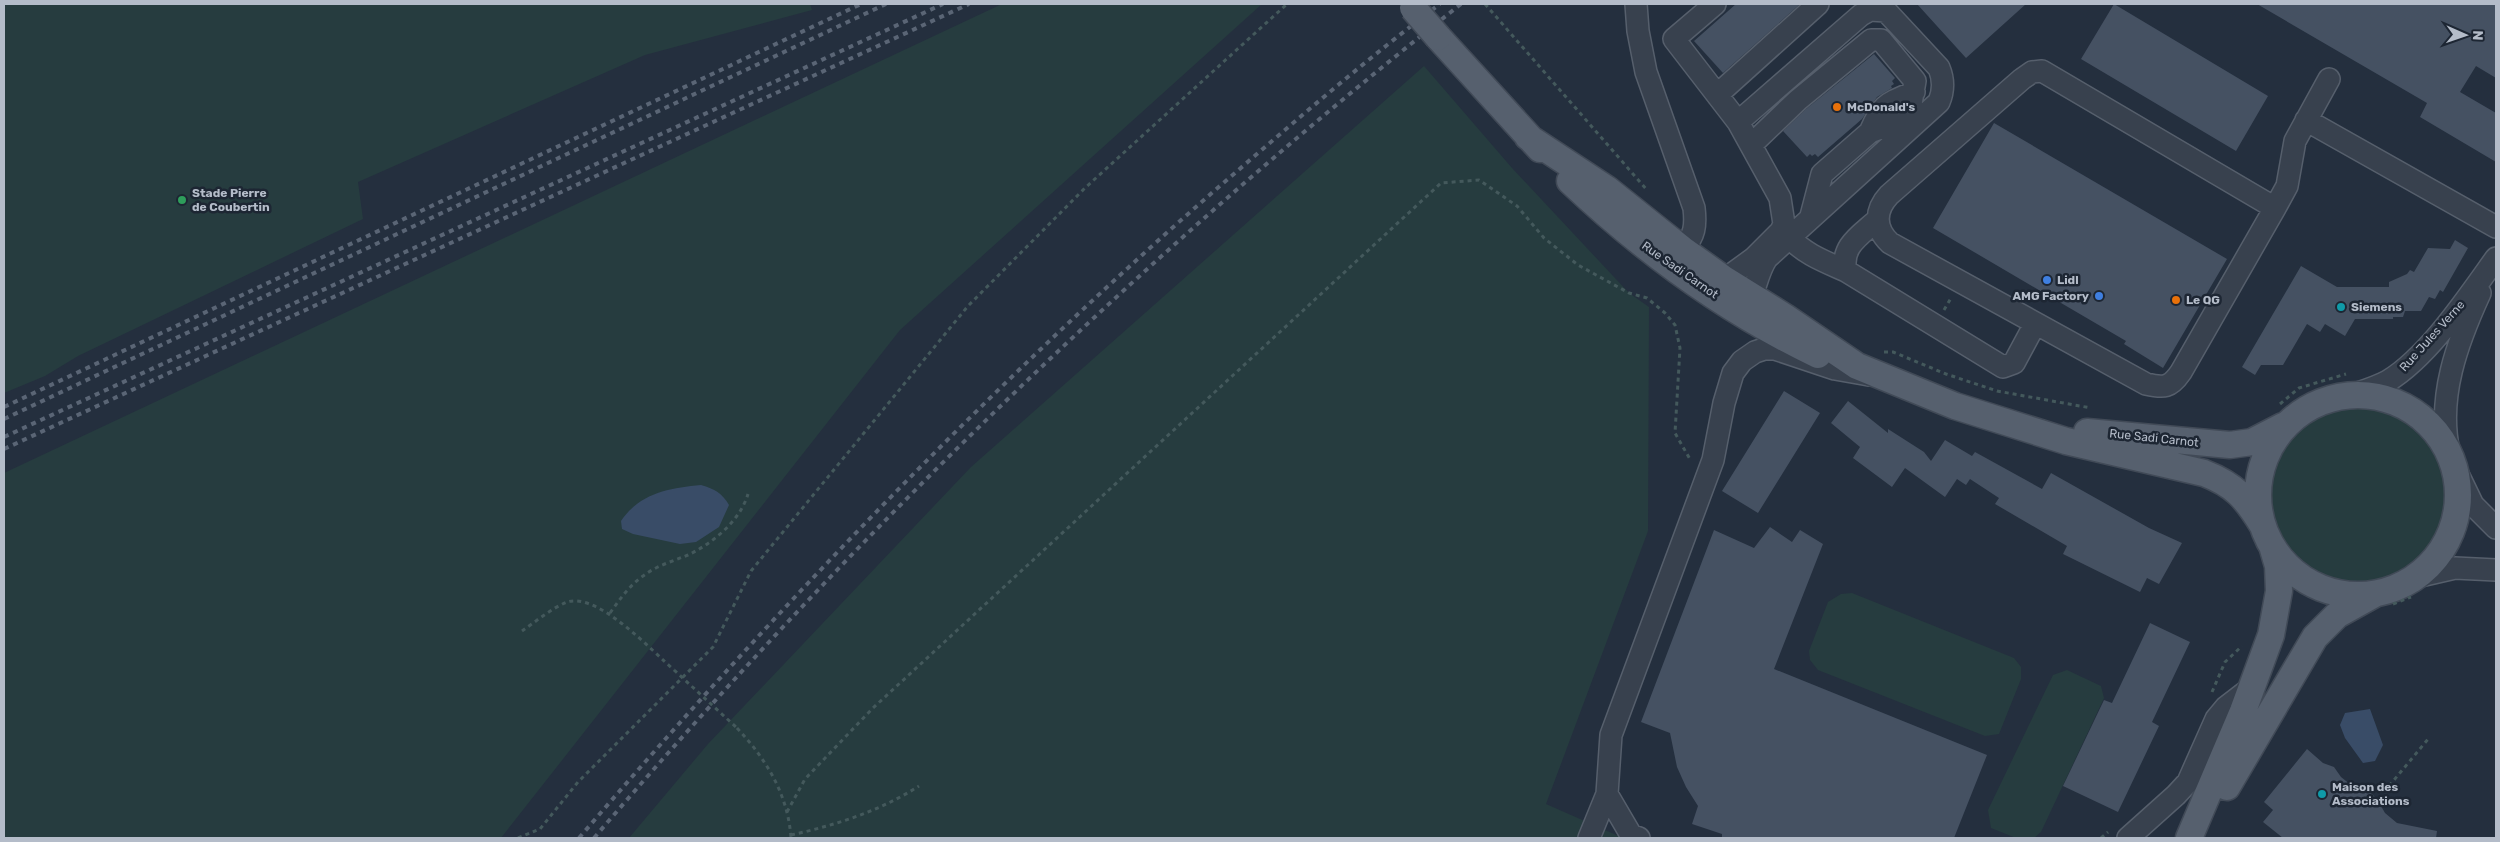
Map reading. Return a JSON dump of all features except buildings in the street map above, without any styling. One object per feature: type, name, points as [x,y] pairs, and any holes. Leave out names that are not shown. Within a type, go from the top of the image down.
[{"type":"main road","name":"Rue Sadi Carnot","points":[[1411,6],[1561,172],[1656,254],[1722,288],[1748,306],[1785,317],[1867,371],[1955,406],[2066,441],[2198,471],[2222,479],[2243,496],[2267,536],[2293,571],[2311,584],[2343,594],[2382,600]]},
{"type":"main road","name":"Rue Sadi Carnot","points":[[1528,136],[1607,189],[1682,249],[1722,288]]},
{"type":"main road","points":[[2189,838],[2252,687],[2271,635],[2278,604],[2279,579],[2258,500],[2260,475],[2282,415],[2333,398],[2350,384],[2409,408],[2432,427],[2453,461],[2458,503],[2451,535],[2417,586],[2397,588],[2382,600],[2337,615],[2315,637],[2247,750],[2199,838]]},
{"type":"main road","name":"Rue Sadi Carnot","points":[[2013,423],[2230,445],[2262,438],[2282,415]]},
{"type":"street","points":[[1636,4],[1638,31],[1646,72],[1694,208],[1695,226],[1691,240],[1682,249]]},
{"type":"street","points":[[1715,4],[1674,39],[1738,122],[1780,198],[1784,212],[1784,224],[1781,231],[1754,258],[1732,274],[1722,288]]},
{"type":"street","points":[[1717,95],[1818,4]]},
{"type":"street","points":[[1738,122],[1861,15],[1870,10],[1886,11],[1939,68],[1943,77],[1939,102],[1811,216],[1762,265],[1748,306]]},
{"type":"street","points":[[1751,145],[1798,100],[1871,40],[1881,40],[1912,75],[1915,81],[1914,92],[1882,108],[1870,132],[1822,174],[1811,216]]},
{"type":"street","points":[[1846,271],[1844,260],[1847,248],[1877,220],[1882,203],[1889,195],[2022,78],[2032,72],[2042,71],[2275,208]]},
{"type":"street","points":[[1877,220],[1884,237],[1890,242],[2034,324],[2146,384],[2157,387],[2174,383],[2287,186],[2295,141],[2330,79]]},
{"type":"street","points":[[2306,120],[2496,227]]},
{"type":"street","points":[[1780,198],[1800,214],[1811,216]]},
{"type":"street","points":[[1788,238],[1816,257],[1846,271],[2003,366],[2014,363],[2034,324]]},
{"type":"street","name":"Rue Jules Verne","points":[[2350,384],[2386,382],[2402,371],[2443,327],[2496,259]]},
{"type":"street","name":"Rue Jules Verne","points":[[2453,461],[2444,416],[2452,370],[2463,335],[2496,259]]},
{"type":"street","points":[[1589,838],[1606,794],[1611,735],[1705,482],[1718,441],[1724,403],[1734,373],[1742,362],[1755,352],[1764,349],[1775,349],[1835,369],[1867,371]]},
{"type":"street","points":[[2453,461],[2472,505],[2496,528]]},
{"type":"street","points":[[2417,586],[2455,568],[2496,570]]},
{"type":"street","points":[[2128,838],[2176,796],[2188,782],[2216,719],[2226,707],[2252,687]]},
{"type":"street","points":[[1606,794],[1631,835],[1639,838]]},
{"type":"path","points":[[518,838],[540,829],[578,782],[713,647],[751,571],[968,306],[1085,188],[1287,4]]},
{"type":"path","points":[[1485,4],[1653,196]]},
{"type":"path","points":[[787,812],[805,779],[873,708],[1441,183],[1479,180],[1517,206],[1544,238],[1578,265],[1629,294],[1647,298],[1665,313],[1674,325],[1680,348],[1675,433],[1705,482]]},
{"type":"path","points":[[2282,415],[2299,388],[2350,384]]},
{"type":"path","points":[[610,613],[627,589],[644,575],[690,554],[724,530],[738,516],[748,494]]},
{"type":"path","points":[[2382,600],[2417,586]]},
{"type":"path","points":[[522,631],[568,602],[589,603],[610,613],[737,728],[765,761],[781,792],[787,812],[791,837],[869,813],[896,801],[919,786]]},
{"type":"path","points":[[2384,792],[2429,738]]},
{"type":"green space","name":"Stade Pierre de Coubertin","points":[[4,4],[810,4],[812,10],[645,55],[358,182],[363,219],[78,356],[45,376],[4,393]]},
{"type":"green space","points":[[1002,4],[1262,4],[900,330],[501,838],[4,838],[4,473]]},
{"type":"green space","points":[[1424,66],[1512,168],[1629,293],[1649,307],[1648,531],[1546,804],[1623,838],[629,838],[708,744],[971,467]]},
{"type":"green space","points":[[2359,407],[2393,414],[2408,422],[2422,433],[2433,447],[2441,462],[2448,496],[2441,530],[2433,545],[2422,559],[2408,570],[2393,578],[2359,585],[2325,578],[2310,570],[2296,559],[2285,545],[2277,530],[2270,496],[2277,462],[2285,447],[2296,433],[2310,422],[2325,414]]},
{"type":"green space","points":[[1852,593],[2014,658],[2021,667],[2021,679],[1999,734],[1985,736],[1818,670],[1810,660],[1809,651],[1828,602],[1841,594]]},
{"type":"green space","points":[[2067,670],[2101,686],[2104,698],[2041,832],[2034,838],[2016,838],[1991,828],[1988,810],[2053,675]]},
{"type":"water","points":[[701,485],[718,492],[729,505],[719,527],[696,542],[680,544],[633,534],[622,529],[621,521],[637,504],[646,498],[667,490]]},
{"type":"water","points":[[2370,709],[2383,745],[2375,761],[2363,763],[2345,738],[2340,725],[2345,713]]},
{"type":"railway","points":[[4,407],[861,4]]},
{"type":"railway","points":[[4,419],[886,4]]},
{"type":"railway","points":[[4,437],[943,4]]},
{"type":"railway","points":[[4,449],[969,4]]},
{"type":"railway","points":[[579,838],[731,666],[809,582],[888,500],[1051,339],[1221,185],[1356,70],[1440,4]]},
{"type":"railway","points":[[594,838],[694,724],[796,613],[900,505],[1007,400],[1117,297],[1229,197],[1344,99],[1461,4]]},
{"type":"place","name":"McDonald's","points":[[1837,107]]},
{"type":"place","name":"Stade Pierre de Coubertin","points":[[182,200]]},
{"type":"place","name":"Lidl","points":[[2047,280]]},
{"type":"place","name":"AMG Factory","points":[[2099,296]]},
{"type":"place","name":"Le QG","points":[[2176,300]]},
{"type":"place","name":"Siemens","points":[[2341,307]]},
{"type":"place","name":"Maison des Associations","points":[[2322,794]]}]
